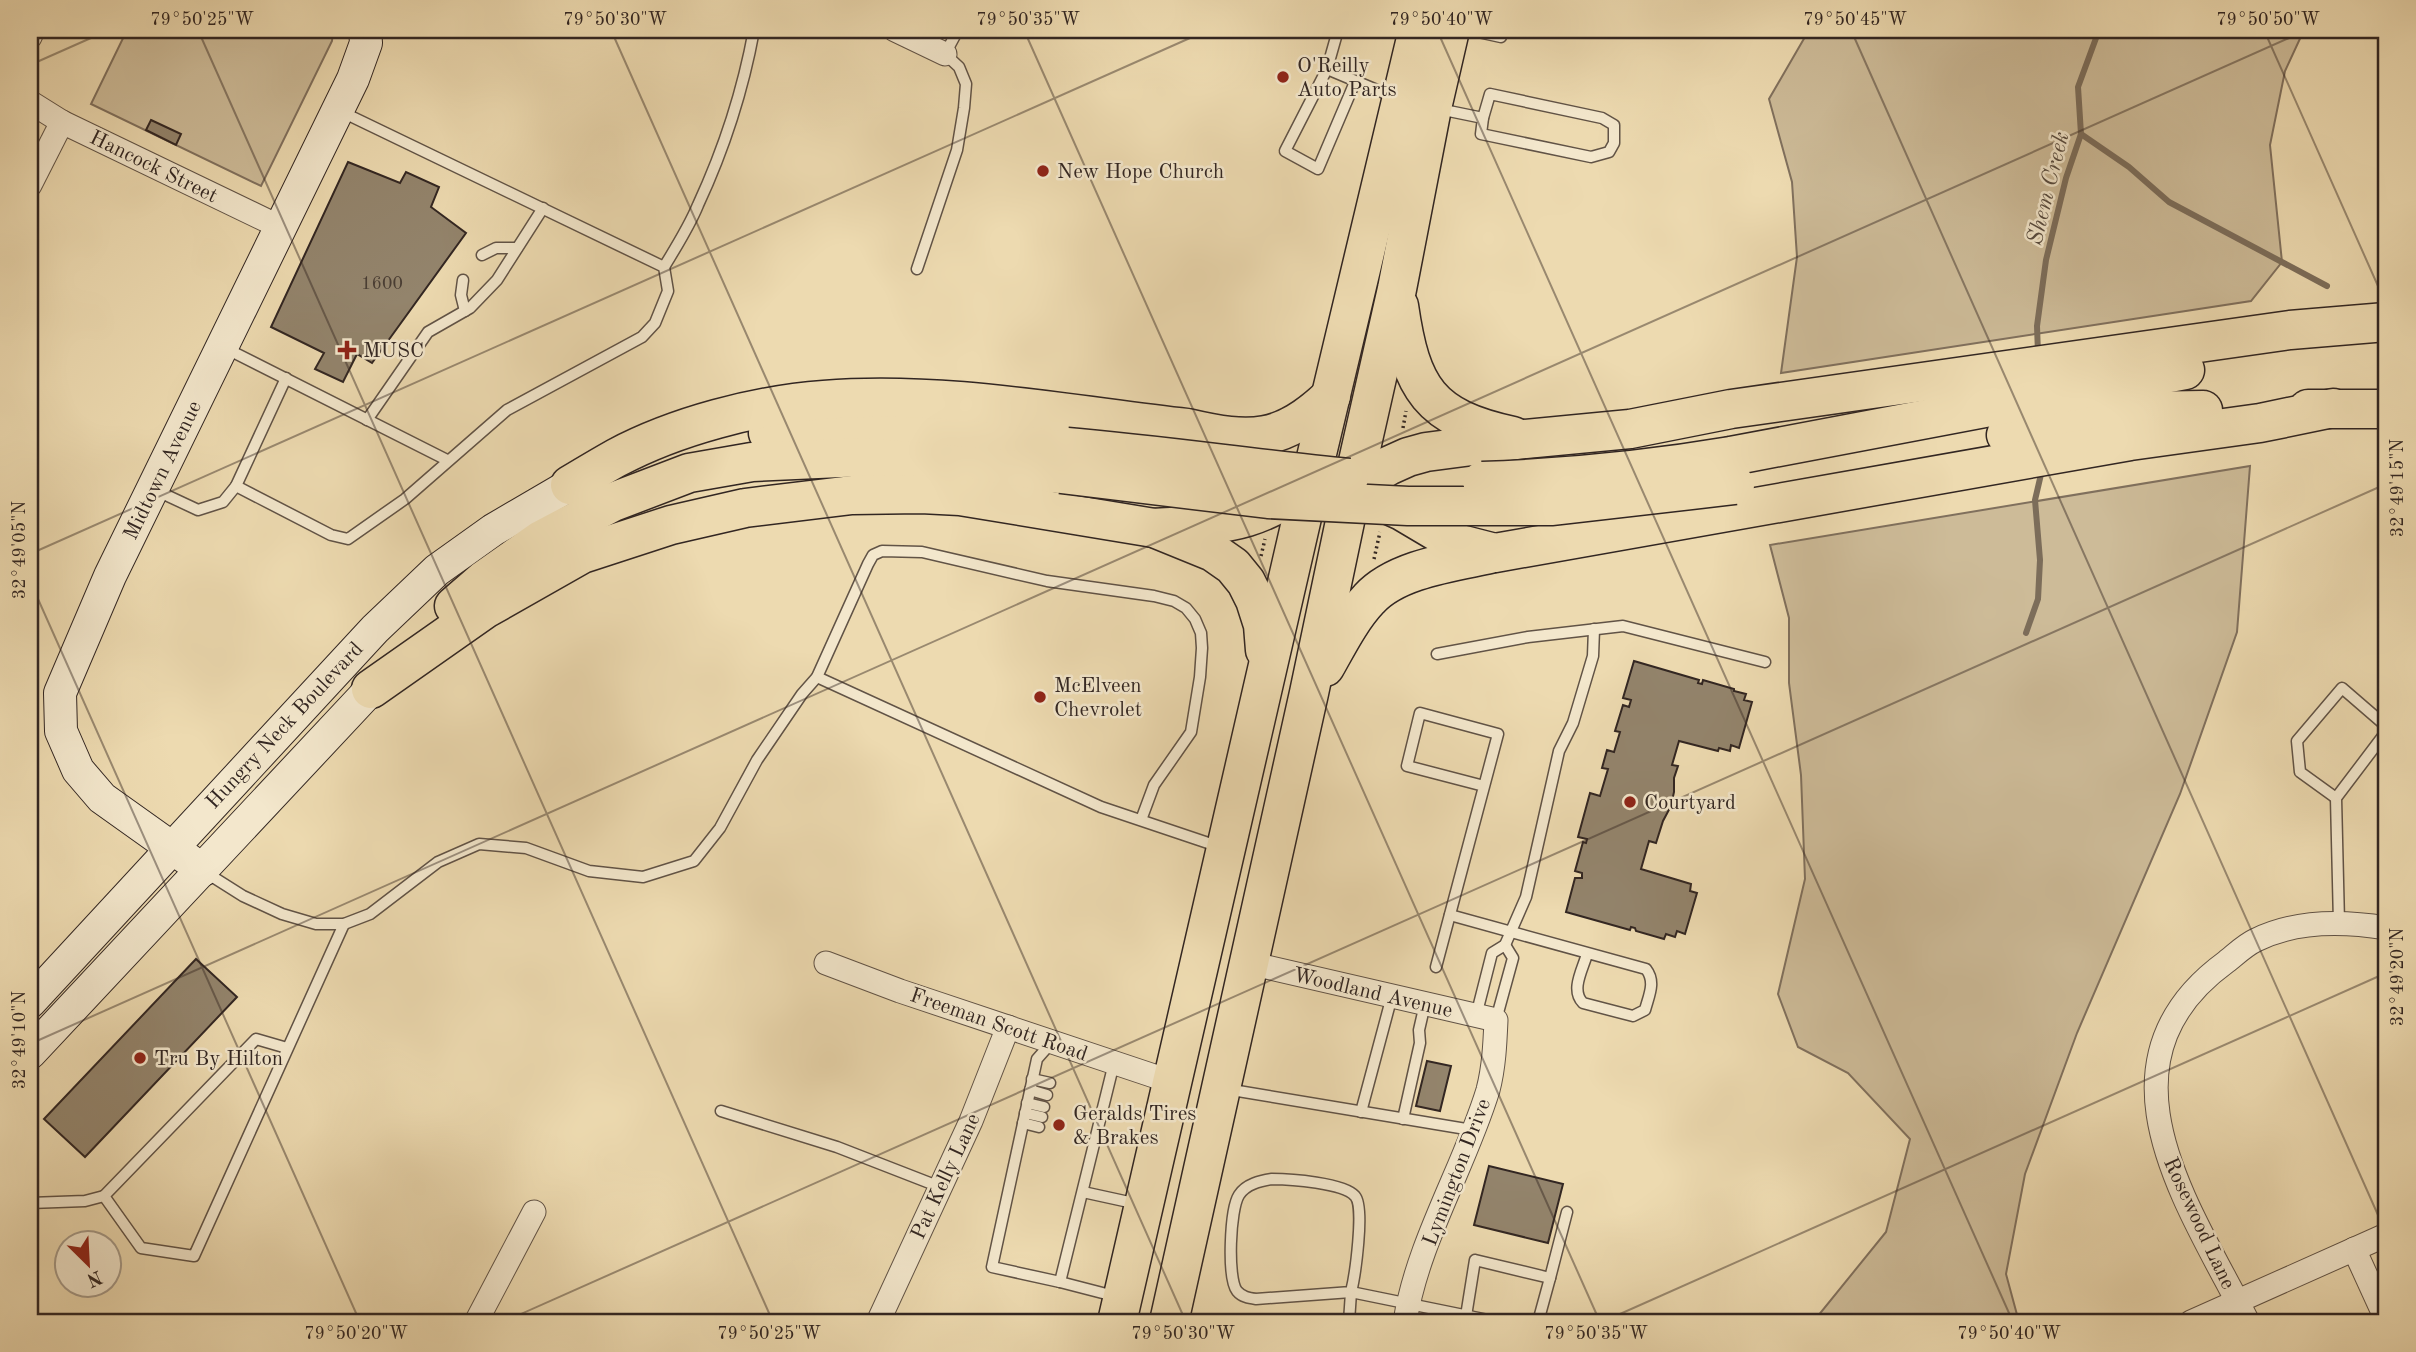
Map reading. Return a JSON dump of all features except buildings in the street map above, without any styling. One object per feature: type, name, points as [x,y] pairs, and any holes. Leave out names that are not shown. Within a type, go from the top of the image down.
[{"type":"highway","points":[[1169,1322],[1223,1088],[1397,289],[1416,104],[1418,30]]},
{"type":"highway","points":[[1120,1310],[1331,396],[1416,104],[1450,30]]},
{"type":"highway","points":[[1397,289],[1411,364],[1422,388],[1434,402],[1455,417],[1483,430],[1525,439]]},
{"type":"highway","points":[[1352,488],[1408,457],[1426,452],[1630,429],[1731,409],[2290,330],[2386,322]]},
{"type":"highway","points":[[1733,470],[2386,330]]},
{"type":"highway","points":[[1220,436],[1266,436],[1288,429],[1309,417],[1331,396]]},
{"type":"highway","points":[[570,485],[618,457],[668,436],[749,412],[822,400],[871,397],[964,402],[1188,428],[1220,436],[1253,450],[1309,488]]},
{"type":"highway","points":[[1309,693],[1369,599],[1381,588],[1402,577],[1435,566],[1495,553],[2130,441],[2260,423],[2333,408]]},
{"type":"highway","points":[[371,689],[429,628],[484,580],[541,540],[613,502],[690,473],[752,462],[863,457],[1064,461],[1157,455],[1271,471],[1408,483],[1547,479],[1661,468],[1733,470],[2141,411],[2386,409]]},
{"type":"highway","points":[[570,485],[713,442],[801,427],[934,431],[1064,461]]},
{"type":"highway","points":[[1154,528],[1212,524],[1245,518],[1309,488],[1352,488],[1402,511],[1456,543],[1495,553]]},
{"type":"highway","points":[[371,689],[485,609],[582,554],[671,526],[745,508],[852,495],[960,496],[1154,528],[1213,552],[1233,566],[1246,582],[1255,600],[1263,625],[1267,669]]},
{"type":"main road","name":"Midtown Avenue","points":[[203,870],[102,798],[78,770],[61,732],[60,693],[110,576],[353,79],[366,43],[365,30]]},
{"type":"main road","name":"Hungry Neck Boulevard","points":[[30,1002],[375,629],[437,570],[494,530],[570,485]]},
{"type":"main road","name":"Hungry Neck Boulevard","points":[[30,1054],[371,689]]},
{"type":"street","points":[[30,37],[33,30]]},
{"type":"street","points":[[909,33],[945,54]]},
{"type":"street","name":"Hancock Street","points":[[30,102],[62,122],[280,227]]},
{"type":"street","points":[[30,185],[62,122]]},
{"type":"street","name":"Rosewood Lane","points":[[2248,1322],[2173,1174],[2161,1138],[2156,1072],[2163,1037],[2194,987],[2255,940],[2288,929],[2319,923],[2358,923],[2386,929]]},
{"type":"street","name":"Freeman Scott Road","points":[[826,963],[900,991],[1172,1082]]},
{"type":"street","name":"Woodland Avenue","points":[[1249,963],[1486,1018]]},
{"type":"street","name":"Lymington Drive","points":[[1406,1313],[1421,1264],[1488,1089],[1495,1051],[1486,1018]]},
{"type":"street","name":"Pat Kelly Lane","points":[[878,1322],[971,1121],[1008,1027]]},
{"type":"street","points":[[476,1322],[534,1212]]},
{"type":"street","points":[[2191,1322],[2386,1235]]},
{"type":"street","points":[[2354,1249],[2386,1319]]},
{"type":"lane","points":[[236,486],[331,535],[348,539],[405,499],[506,411],[642,337],[655,323],[668,291],[664,267],[698,207],[720,153],[740,94],[754,30]]},
{"type":"lane","points":[[917,269],[957,150],[966,84],[959,68],[945,54],[958,30]]},
{"type":"lane","points":[[1338,30],[1326,69],[1285,151],[1318,169],[1355,82]]},
{"type":"lane","points":[[1469,30],[1502,37],[1503,30]]},
{"type":"lane","points":[[1326,69],[1416,104],[1483,118]]},
{"type":"lane","points":[[1490,94],[1602,118],[1614,125],[1614,143],[1609,152],[1591,157],[1481,134],[1483,118],[1490,94]]},
{"type":"lane","points":[[338,109],[664,267]]},
{"type":"lane","points":[[368,420],[428,332],[465,311],[484,296],[543,208]]},
{"type":"lane","points":[[482,255],[496,248],[517,248]]},
{"type":"lane","points":[[463,280],[461,295],[465,311]]},
{"type":"lane","points":[[222,346],[447,460]]},
{"type":"lane","points":[[153,489],[198,510],[223,502],[236,486],[285,379]]},
{"type":"lane","points":[[203,870],[243,896],[282,914],[316,923],[344,924],[370,914],[438,862],[479,844],[526,848],[589,871],[643,877],[694,861],[720,828],[757,760],[802,694],[817,677],[867,564],[873,555],[882,551],[922,552],[1047,581],[1154,596],[1174,601],[1186,608],[1201,633],[1202,648],[1191,732],[1154,785],[1141,820]]},
{"type":"lane","points":[[1437,654],[1528,637],[1623,626],[1765,662]]},
{"type":"lane","points":[[1486,1018],[1492,953],[1506,945],[1526,897],[1559,751],[1573,723],[1592,656],[1594,629]]},
{"type":"lane","points":[[817,677],[1101,807],[1226,849]]},
{"type":"lane","points":[[2336,798],[2300,772],[2297,741],[2342,688],[2386,726]]},
{"type":"lane","points":[[1436,967],[1498,734],[1420,713],[1407,765],[1484,786]]},
{"type":"lane","points":[[2339,923],[2336,798],[2386,732]]},
{"type":"lane","points":[[1450,915],[1646,969],[1652,977],[1652,983],[1645,1010],[1633,1016],[1583,1003],[1578,998],[1576,989],[1587,954]]},
{"type":"lane","points":[[104,1196],[141,1248],[194,1256],[344,924]]},
{"type":"lane","points":[[1486,1018],[1513,958],[1506,945]]},
{"type":"lane","points":[[1361,1112],[1392,996]]},
{"type":"lane","points":[[1403,1119],[1420,1043],[1419,1030],[1425,1004]]},
{"type":"lane","points":[[30,1203],[85,1201],[104,1196],[256,1039],[287,1048]]},
{"type":"lane","points":[[1052,1042],[1037,1059],[1025,1113],[1013,1195],[992,1267],[1060,1282],[1120,1310]]},
{"type":"lane","points":[[1060,1282],[1077,1214],[1078,1198],[1101,1094],[1114,1063]]},
{"type":"lane","points":[[1031,1085],[1049,1089]]},
{"type":"lane","points":[[1223,1088],[1472,1130]]},
{"type":"lane","points":[[721,1111],[837,1147],[940,1187]]},
{"type":"lane","points":[[1025,1113],[1042,1117],[1025,1113]]},
{"type":"lane","points":[[1349,1322],[1351,1292],[1357,1270],[1360,1207],[1356,1197],[1347,1191],[1298,1179],[1262,1181],[1242,1191],[1234,1207],[1230,1241],[1234,1284],[1237,1292],[1244,1297],[1256,1300],[1351,1292],[1406,1313],[1466,1316],[1498,1322]]},
{"type":"lane","points":[[1078,1198],[1144,1205]]},
{"type":"lane","points":[[1065,1212],[1077,1214]]},
{"type":"lane","points":[[1538,1322],[1567,1212]]},
{"type":"lane","points":[[1466,1316],[1475,1260],[1550,1278]]},
{"type":"path","points":[[1403,429],[1407,408]]},
{"type":"path","points":[[1373,563],[1382,523]]},
{"type":"path","points":[[1261,558],[1266,535]]},
{"type":"shaded area","points":[[127,30],[333,30],[332,41],[261,186],[91,104]]},
{"type":"shaded area","points":[[1809,30],[2304,30],[2285,71],[2270,145],[2282,262],[2251,301],[1781,373],[1797,257],[1792,182],[1769,99]]},
{"type":"shaded area","points":[[2250,466],[2237,632],[2180,794],[2077,1033],[2025,1174],[2006,1274],[2019,1322],[1813,1322],[1886,1232],[1910,1139],[1848,1073],[1798,1047],[1778,994],[1805,879],[1801,775],[1789,683],[1789,618],[1770,545]]},
{"type":"waterway","name":"Shem Creek","points":[[2038,354],[2037,326],[2046,260],[2066,178],[2081,134],[2078,87],[2099,30]]},
{"type":"waterway","points":[[2081,134],[2129,167],[2169,202],[2327,286]]},
{"type":"waterway","name":"Shem Creek","points":[[2026,633],[2038,599],[2040,560],[2035,500],[2042,470]]},
{"type":"place","name":"O'Reilly Auto Parts","points":[[1283,77]]},
{"type":"place","name":"New Hope Church","points":[[1043,171]]},
{"type":"place","name":"MUSC","points":[[347,350]]},
{"type":"place","name":"McElveen Chevrolet","points":[[1040,697]]},
{"type":"place","name":"Courtyard","points":[[1630,802]]},
{"type":"place","name":"Tru By Hilton","points":[[140,1058]]},
{"type":"place","name":"Geralds Tires & Brakes","points":[[1059,1125]]}]
